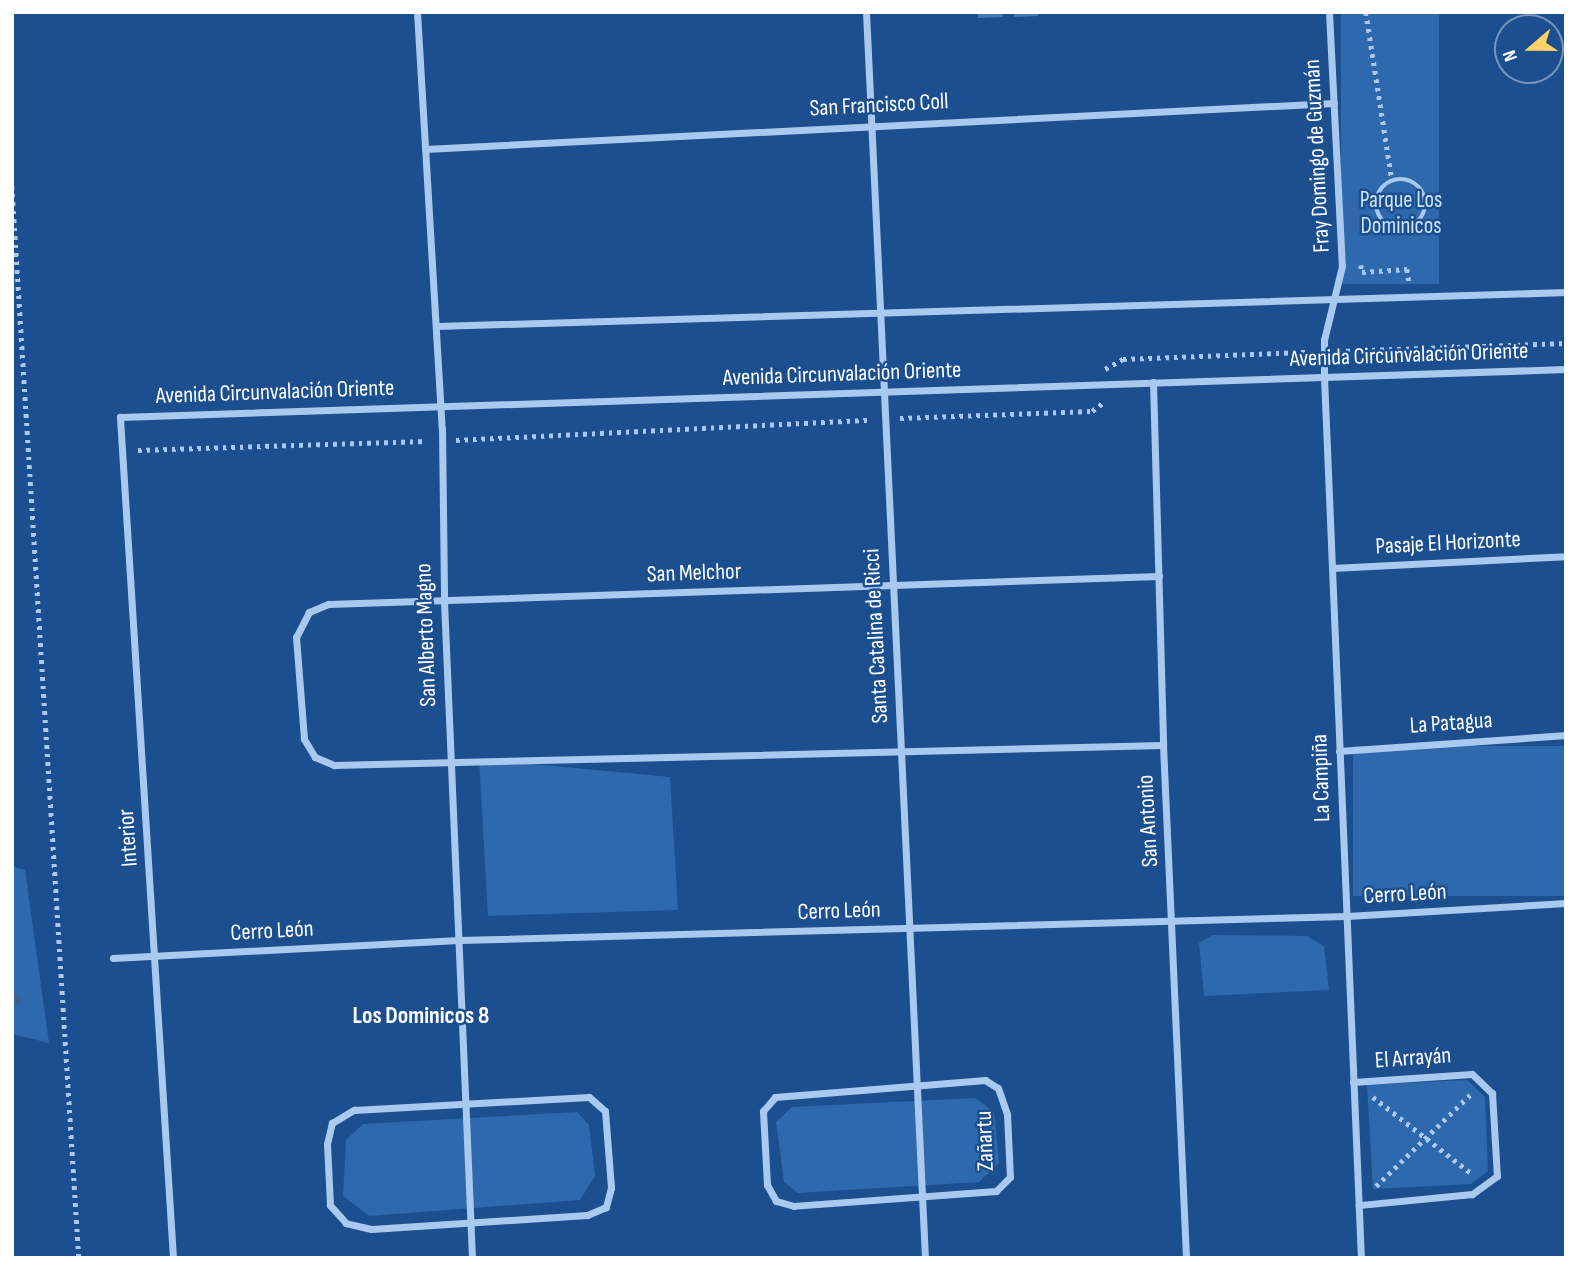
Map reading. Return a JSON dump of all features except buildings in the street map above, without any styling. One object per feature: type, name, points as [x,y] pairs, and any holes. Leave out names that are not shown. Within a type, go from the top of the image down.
[{"type":"street","name":"San Alberto Magno","points":[[417,12],[441,406],[444,601],[472,1258]]},
{"type":"street","name":"Santa Catalina de Ricci","points":[[866,12],[881,392],[893,585],[907,929],[925,1258]]},
{"type":"street","name":"Fray Domingo de Guzmán","points":[[1329,12],[1342,266],[1336,298]]},
{"type":"street","name":"San Francisco Coll","points":[[425,149],[1334,103]]},
{"type":"street","points":[[437,326],[1566,292]]},
{"type":"street","name":"La Campiña","points":[[1336,298],[1324,340],[1324,377],[1361,1258]]},
{"type":"street","name":"Avenida Circunvalación Oriente","points":[[120,417],[1566,369]]},
{"type":"street","name":"San Antonio","points":[[1153,382],[1163,745],[1186,1258]]},
{"type":"street","name":"Interior","points":[[120,417],[173,1258]]},
{"type":"street","name":"Pasaje El Horizonte","points":[[1332,568],[1566,556]]},
{"type":"street","name":"San Melchor","points":[[1159,576],[328,604],[309,612],[296,637],[304,739],[315,757],[334,765],[1163,745]]},
{"type":"street","name":"La Patagua","points":[[1339,751],[1566,735]]},
{"type":"street","name":"Cerro León","points":[[113,958],[458,940],[1347,916],[1566,904]]},
{"type":"street","name":"El Arrayán","points":[[1353,1082],[1472,1074],[1492,1093],[1497,1176],[1486,1185]]},
{"type":"street","name":"Zañartu","points":[[985,1080],[998,1088],[1007,1114],[1010,1177],[996,1191],[922,1199],[794,1206],[776,1201],[767,1185],[763,1111],[775,1097],[916,1084],[985,1080]]},
{"type":"street","points":[[589,1097],[605,1111],[611,1188],[606,1207],[587,1215],[471,1224],[371,1229],[346,1223],[330,1205],[327,1144],[332,1123],[354,1110],[465,1102],[589,1097]]},
{"type":"street","points":[[1359,1205],[1472,1194],[1486,1185]]},
{"type":"path","points":[[1366,12],[1392,180]]},
{"type":"path","points":[[1392,180],[1415,183],[1425,195],[1421,219],[1406,229],[1389,227],[1377,214],[1376,197],[1392,180]]},
{"type":"path","points":[[12,185],[79,1258]]},
{"type":"path","points":[[1361,258],[1362,272],[1407,269],[1410,296]]},
{"type":"path","points":[[1353,1082],[1486,1185]]},
{"type":"path","points":[[1359,1205],[1423,1136],[1482,1084]]},
{"type":"green space","name":"Parque Los Dominicos","points":[[1341,12],[1439,12],[1439,284],[1341,284]]},
{"type":"green space","points":[[1353,746],[1566,746],[1566,896],[1353,896]]},
{"type":"green space","points":[[479,759],[670,777],[678,910],[488,916]]},
{"type":"green space","points":[[12,866],[25,870],[49,1043],[12,1034]]},
{"type":"green space","points":[[1213,935],[1307,936],[1324,946],[1329,990],[1204,996],[1199,943]]},
{"type":"green space","points":[[1467,1080],[1485,1097],[1488,1171],[1471,1184],[1373,1189],[1367,1085]]},
{"type":"green space","points":[[975,1098],[994,1112],[999,1163],[979,1182],[798,1193],[784,1182],[776,1122],[792,1107]]},
{"type":"green space","points":[[577,1112],[589,1125],[595,1176],[580,1200],[369,1216],[343,1196],[346,1140],[363,1124]]},
{"type":"waterway","points":[[12,998],[18,1000]]},
{"type":"district","name":"Los Dominicos 8","points":[[421,1016]]}]
